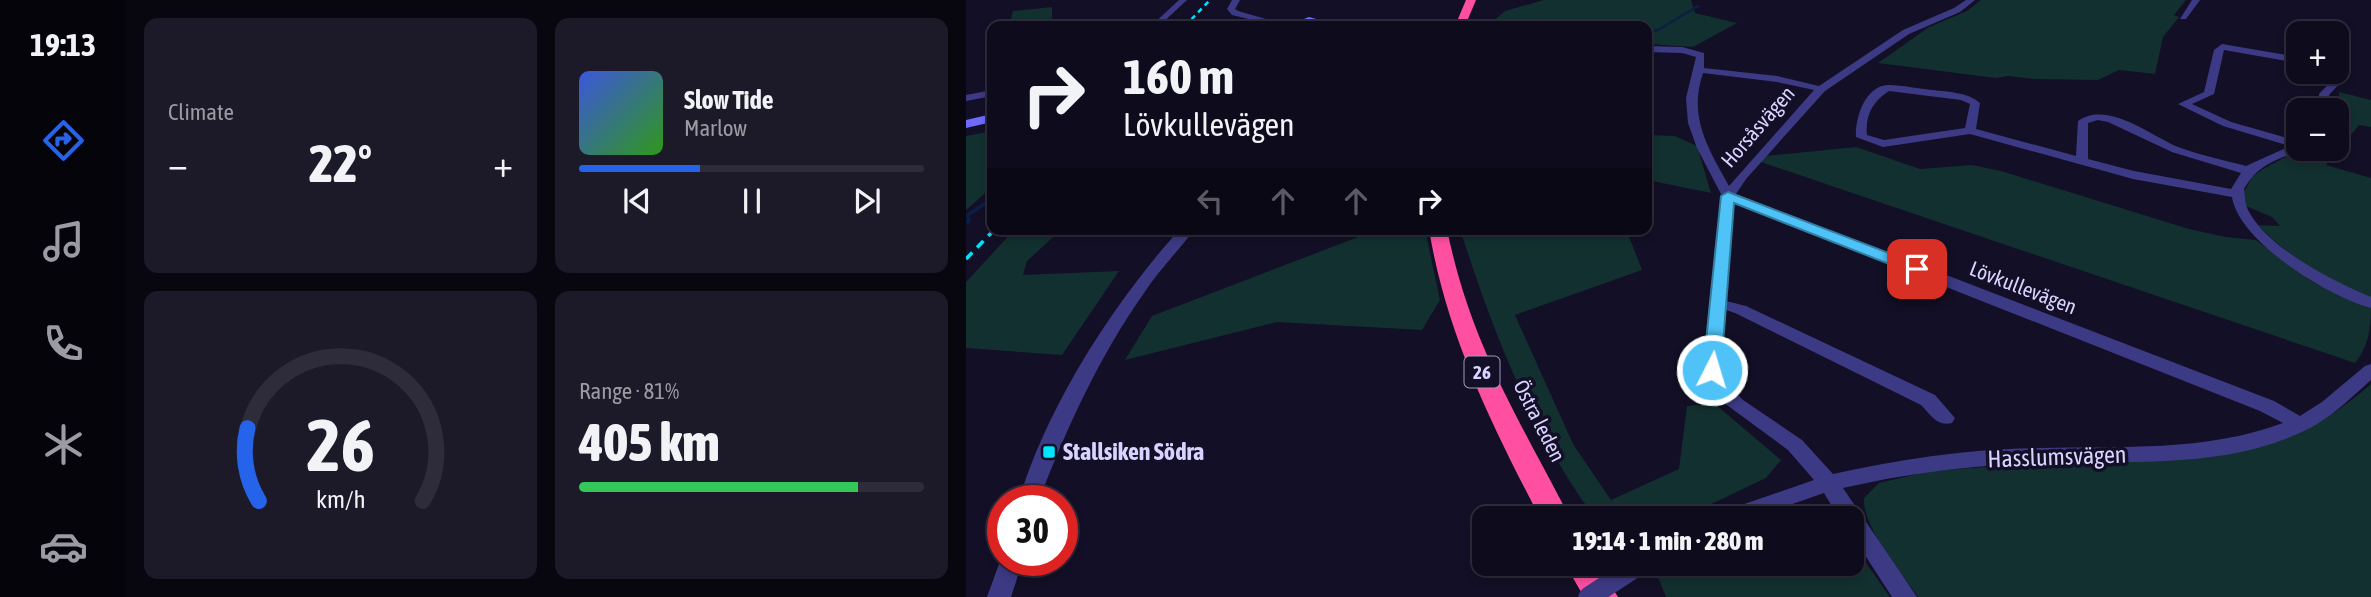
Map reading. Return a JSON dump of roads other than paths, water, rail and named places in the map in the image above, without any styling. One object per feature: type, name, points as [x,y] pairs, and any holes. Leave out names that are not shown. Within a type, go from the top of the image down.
[{"type":"highway","points":[[1462,21],[1469,0]]},
{"type":"highway","name":"Östra leden","points":[[1439,235],[1457,310],[1486,381],[1549,506]]},
{"type":"highway","points":[[1588,576],[1602,597]]},
{"type":"street","points":[[1160,21],[1183,0]]},
{"type":"street","points":[[1236,0],[1231,9],[1235,13],[1263,21]]},
{"type":"street","name":"Horsåsvägen","points":[[1843,506],[1810,459],[1793,443],[1732,403],[1718,388],[1712,370],[1728,196],[1742,176],[1821,89],[1906,32],[1956,10],[1970,0]]},
{"type":"street","points":[[2183,17],[2196,0]]},
{"type":"street","points":[[2286,58],[2222,47],[2218,50],[2209,94],[2183,104],[2227,124],[2286,142]]},
{"type":"street","points":[[1652,49],[1701,55],[1701,70],[1691,97],[1699,141],[1728,196]]},
{"type":"street","points":[[1701,70],[1777,79],[1821,89]]},
{"type":"street","points":[[1970,131],[1975,103],[1972,99],[1895,88],[1882,90],[1870,102],[1861,121],[1863,137],[1883,144],[1970,131],[2159,181],[2237,194]]},
{"type":"street","points":[[966,98],[987,94]]},
{"type":"street","points":[[2082,162],[2083,121],[2098,117],[2121,123],[2176,150],[2249,171]]},
{"type":"street","points":[[966,124],[987,119]]},
{"type":"street","points":[[2286,152],[2249,171],[2237,194],[2240,206],[2249,221],[2283,254],[2329,285],[2371,303]]},
{"type":"street","name":"Lövkullevägen","points":[[1728,196],[2254,401],[2300,424]]},
{"type":"street","points":[[1037,485],[1092,363],[1122,315],[1183,235]]},
{"type":"street","points":[[1718,304],[1740,309],[1928,400],[1945,418]]},
{"type":"street","name":"Hasslumsvägen","points":[[1764,506],[1828,484],[1872,474],[2002,457],[2185,451],[2267,436],[2318,414],[2371,370]]},
{"type":"street","name":"Horsåsvägen","points":[[1864,537],[1905,597]]},
{"type":"street","points":[[999,597],[1006,576]]},
{"type":"street","points":[[1590,597],[1622,576]]},
{"type":"waterway","points":[[1652,32],[1698,6]]},
{"type":"waterway","points":[[966,222],[969,222],[968,215],[987,202]]},
{"type":"railway","points":[[1190,21],[1210,0]]},
{"type":"railway","points":[[966,259],[989,235]]},
{"type":"place","name":"Stallsiken Södra","points":[[1049,452]]}]
